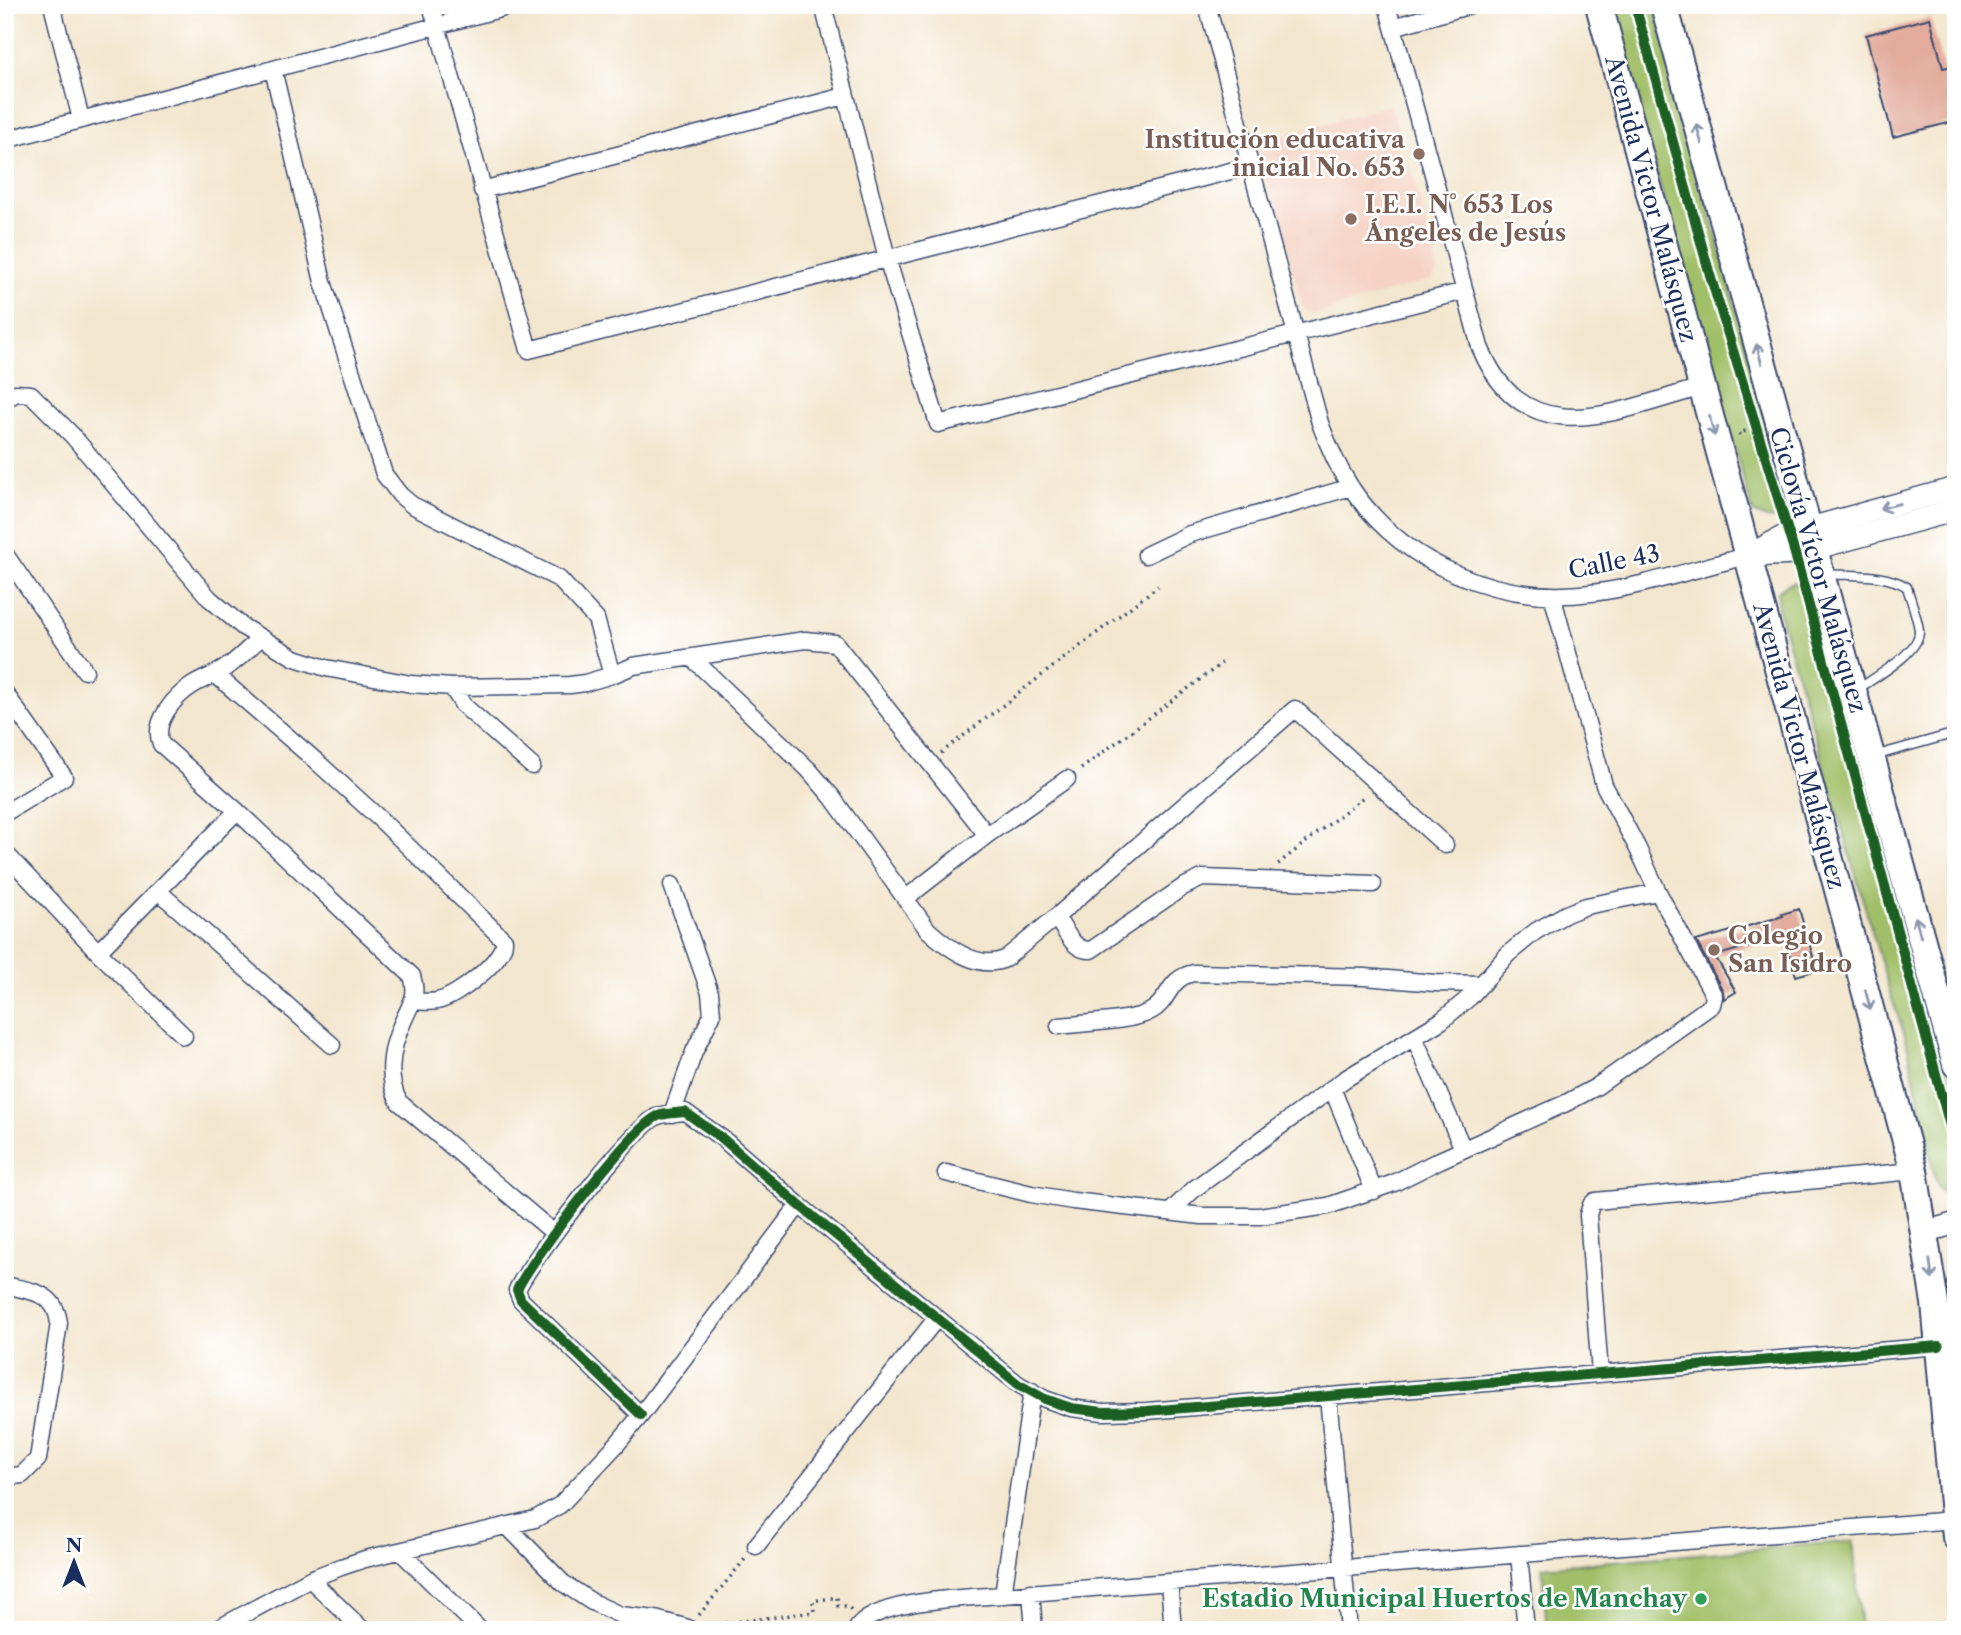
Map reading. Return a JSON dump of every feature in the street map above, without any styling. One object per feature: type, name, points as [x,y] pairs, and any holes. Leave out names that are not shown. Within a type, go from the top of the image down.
[{"type":"main road","name":"Avenida Victor Malásquez","points":[[1599,5],[1914,1171],[1925,1232],[1939,1346],[1955,1529]]},
{"type":"main road","points":[[1664,5],[1956,1064]]},
{"type":"street","points":[[52,5],[81,119]]},
{"type":"street","points":[[430,5],[529,350],[1250,166]]},
{"type":"street","points":[[5,140],[515,5]]},
{"type":"street","points":[[823,5],[887,258],[938,424],[1465,291]]},
{"type":"street","name":"Calle 43","points":[[1207,5],[1320,423],[1329,447],[1351,486],[1388,530],[1451,572],[1492,587],[1552,595],[1613,589],[1747,556]]},
{"type":"street","points":[[1387,5],[1486,362],[1504,389],[1534,411],[1564,418],[1589,416],[1702,387]]},
{"type":"street","points":[[1393,27],[1471,5]]},
{"type":"street","points":[[273,69],[323,282],[384,474],[411,505],[559,579],[596,619],[612,675]]},
{"type":"street","points":[[482,190],[845,96]]},
{"type":"street","points":[[5,400],[16,393],[31,394],[72,435],[209,598],[260,638],[295,658],[382,680],[452,687],[570,685],[612,675],[633,666],[694,659],[805,640],[835,643],[987,835]]},
{"type":"street","points":[[1146,555],[1191,534],[1351,486]]},
{"type":"street","points":[[1813,550],[1956,488]]},
{"type":"street","points":[[1747,556],[1795,554],[1956,510]]},
{"type":"street","points":[[5,554],[85,671]]},
{"type":"street","points":[[946,1173],[1042,1196],[1170,1212],[1235,1217],[1282,1214],[1328,1206],[1374,1191],[1535,1118],[1596,1087],[1712,1005],[1714,996],[1604,785],[1552,595]]},
{"type":"street","points":[[260,638],[216,675],[190,687],[173,702],[162,720],[159,739],[165,748],[237,811],[412,976],[416,988],[414,1001],[404,1018],[392,1058],[390,1078],[399,1102],[554,1233]]},
{"type":"street","points":[[694,659],[814,776],[920,921],[946,946],[982,961],[999,962],[1005,959],[1295,709],[1445,845]]},
{"type":"street","points":[[216,675],[344,786],[504,940],[502,953],[462,990],[436,1001],[414,1001]]},
{"type":"street","points":[[452,687],[463,705],[532,766]]},
{"type":"street","points":[[5,693],[64,777],[5,813]]},
{"type":"street","points":[[905,899],[987,835],[1068,779]]},
{"type":"street","points":[[98,952],[237,811]]},
{"type":"street","points":[[8,856],[98,952],[184,1036]]},
{"type":"street","points":[[1056,917],[1075,946],[1091,950],[1182,887],[1202,878],[1373,884]]},
{"type":"street","points":[[673,885],[710,993],[712,1015],[694,1052],[673,1114]]},
{"type":"street","points":[[158,891],[332,1045]]},
{"type":"street","points":[[1170,1212],[1194,1189],[1332,1088],[1386,1053],[1416,1039],[1456,1010],[1508,954],[1550,922],[1586,906],[1658,892]]},
{"type":"street","points":[[1059,1026],[1147,1013],[1161,1004],[1178,979],[1194,973],[1374,977],[1482,984]]},
{"type":"street","points":[[1416,1039],[1463,1149]]},
{"type":"street","points":[[1332,1088],[1374,1191]]},
{"type":"street","points":[[641,1415],[518,1297],[518,1287],[554,1233],[629,1140],[657,1116],[685,1112],[723,1139],[1000,1371],[1060,1405],[1103,1412],[1147,1411],[1939,1346]]},
{"type":"street","points":[[1600,1374],[1588,1215],[1595,1201],[1914,1171]]},
{"type":"street","points":[[215,1630],[310,1579],[365,1559],[508,1527],[535,1519],[560,1505],[641,1415],[799,1205]]},
{"type":"street","points":[[1925,1232],[1956,1223]]},
{"type":"street","points":[[5,1285],[46,1297],[54,1304],[59,1323],[38,1460],[22,1475],[5,1477]]},
{"type":"street","points":[[756,1546],[936,1319]]},
{"type":"street","points":[[1003,1595],[1032,1391]]},
{"type":"street","points":[[1328,1396],[1349,1630]]},
{"type":"street","points":[[508,1527],[563,1583],[592,1602],[620,1615],[655,1619],[688,1629]]},
{"type":"street","points":[[856,1630],[862,1620],[890,1608],[1031,1592],[1519,1553],[1955,1529]]},
{"type":"street","points":[[400,1551],[480,1630]]},
{"type":"street","points":[[1519,1553],[1526,1630]]},
{"type":"street","points":[[310,1579],[363,1630]]},
{"type":"street","points":[[1169,1582],[1173,1630]]},
{"type":"street","points":[[1031,1592],[1034,1630]]},
{"type":"lane","points":[[1813,550],[1907,587],[1919,631],[1918,642],[1910,652],[1853,693]]},
{"type":"lane","points":[[1871,757],[1956,733]]},
{"type":"path","points":[[1743,445],[1740,433],[1755,428]]},
{"type":"path","points":[[946,749],[1158,586]]},
{"type":"path","points":[[1068,779],[1222,663]]},
{"type":"path","points":[[1277,865],[1371,791]]},
{"type":"path","points":[[688,1629],[756,1546]]},
{"type":"path","points":[[688,1629],[814,1612],[813,1601],[837,1597],[838,1606],[848,1606]]},
{"type":"shaded area","name":"I.E.I. N° 653 Los Ángeles de Jesús","points":[[1391,105],[1400,139],[1396,147],[1402,164],[1411,167],[1438,271],[1433,279],[1314,314],[1303,307],[1256,143]]},
{"type":"green space","points":[[1609,5],[1654,5],[1790,508],[1777,518],[1763,517],[1753,512]]},
{"type":"green space","points":[[1796,582],[1813,586],[1956,1100],[1956,1197],[1945,1194],[1935,1178],[1906,1039],[1891,996],[1778,609],[1778,592],[1785,585]]},
{"type":"green space","points":[[1956,1251],[1956,1356],[1946,1273],[1950,1255]]},
{"type":"green space","name":"Estadio Municipal Huertos de Manchay","points":[[1853,1541],[1861,1630],[1547,1630],[1542,1567]]},
{"type":"building","points":[[1930,18],[1943,68],[1956,65],[1956,121],[1893,137],[1866,35]]},
{"type":"building","name":"Colegio San Isidro","points":[[1799,909],[1817,970],[1796,976],[1784,936],[1715,956],[1736,992],[1724,999],[1723,991],[1696,941]]},
{"type":"cycle path","name":"Ciclovía Víctor Malásquez","points":[[1635,5],[1710,275],[1795,554],[1956,1148]]},
{"type":"cycle path","points":[[641,1415],[521,1300],[517,1290],[560,1225],[627,1143],[658,1116],[685,1112],[723,1139],[799,1205],[1018,1384],[1045,1399],[1071,1408],[1103,1412],[1147,1411],[1939,1346]]},
{"type":"place","name":"Institución educativa inicial No. 653","points":[[1419,154]]},
{"type":"place","name":"I.E.I. N° 653 Los Ángeles de Jesús","points":[[1351,219]]},
{"type":"place","name":"Colegio San Isidro","points":[[1714,950]]},
{"type":"place","name":"Estadio Municipal Huertos de Manchay","points":[[1701,1599]]}]
